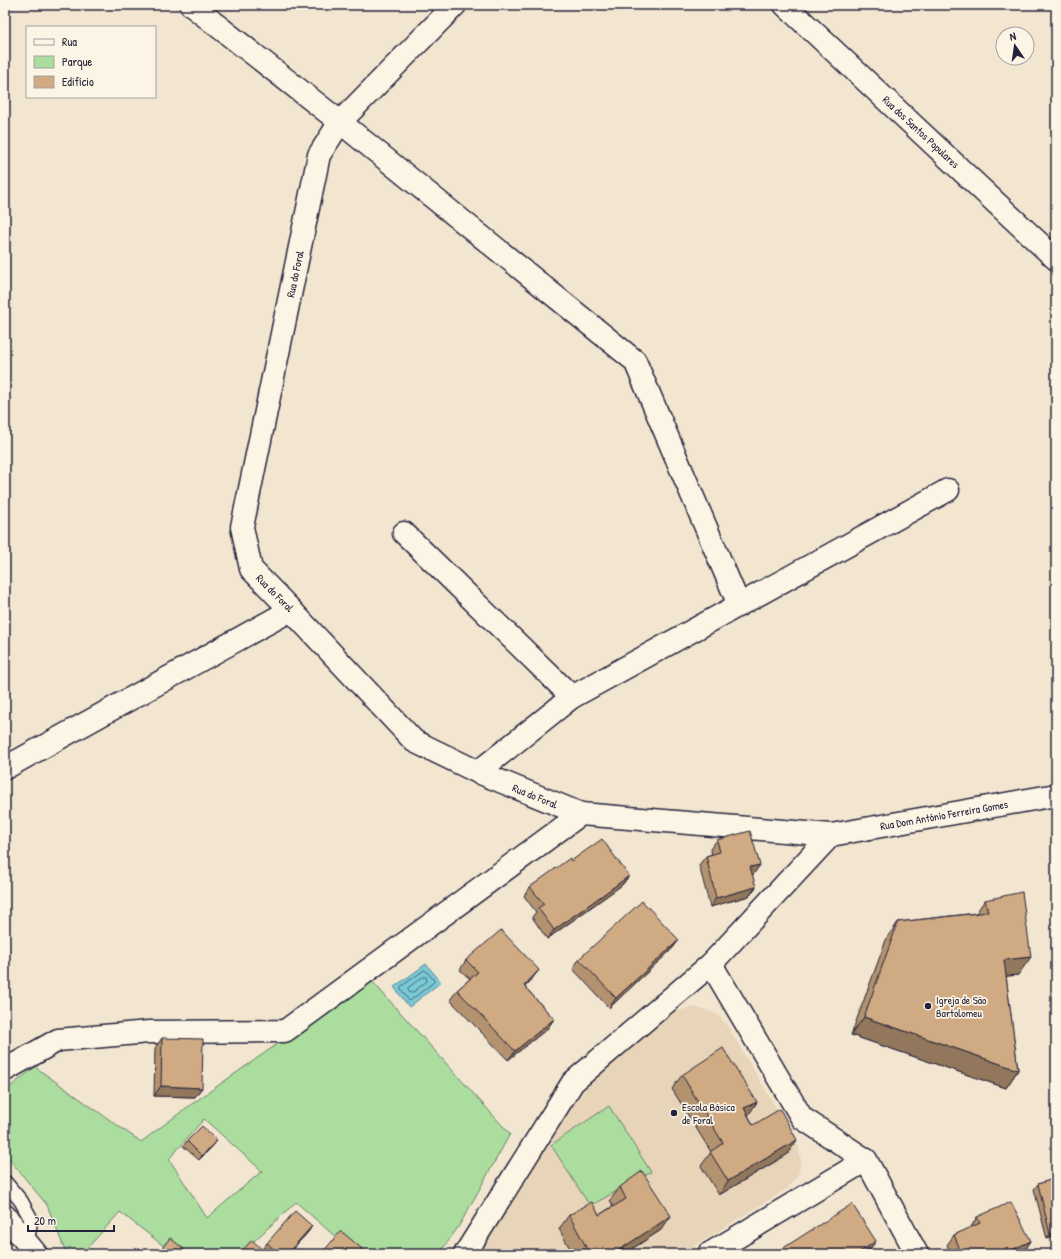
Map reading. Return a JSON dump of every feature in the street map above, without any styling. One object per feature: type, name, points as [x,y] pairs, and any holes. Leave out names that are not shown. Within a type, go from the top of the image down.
[{"type":"street","points":[[191,5],[340,122],[635,361],[739,605]]},
{"type":"street","name":"Rua do Foral","points":[[455,5],[340,122],[319,155],[242,527],[251,569],[414,741],[478,772],[581,814],[831,835]]},
{"type":"street","name":"Rua dos Santos Populares","points":[[785,5],[1056,259]]},
{"type":"street","points":[[478,772],[572,697],[948,490]]},
{"type":"street","points":[[404,533],[572,697]]},
{"type":"street","points":[[5,768],[291,610]]},
{"type":"street","name":"Rua Dom António Ferreira Gomes","points":[[831,835],[1056,795]]},
{"type":"street","points":[[5,1070],[58,1040],[149,1032],[285,1031],[581,814]]},
{"type":"street","points":[[465,1254],[573,1082],[711,964],[831,835]]},
{"type":"street","points":[[711,964],[802,1118],[866,1160],[917,1254]]},
{"type":"street","points":[[708,1254],[866,1160]]},
{"type":"street","points":[[5,1216],[32,1249]]},
{"type":"lane","points":[[5,1182],[22,1201],[31,1219],[32,1249]]},
{"type":"shaded area","name":"Escola Básica de Foral","points":[[693,1007],[718,1015],[728,1027],[794,1138],[799,1148],[801,1162],[798,1175],[788,1188],[682,1254],[473,1254],[589,1083],[665,1018],[677,1011]]},
{"type":"green space","points":[[370,979],[510,1134],[459,1226],[439,1254],[355,1254],[296,1202],[240,1254],[174,1254],[120,1212],[82,1254],[75,1254],[70,1247],[65,1250],[47,1205],[5,1154],[5,1091],[35,1067],[141,1142],[189,1106]],"holes":[[[204,1119],[262,1171],[207,1218],[169,1159]]]},
{"type":"green space","points":[[609,1106],[651,1172],[590,1206],[551,1145]]},
{"type":"water","points":[[426,964],[441,982],[409,1007],[394,987]]},
{"type":"building","points":[[750,831],[760,865],[750,867],[756,887],[716,898],[706,856],[720,852],[717,840]]},
{"type":"building","points":[[602,839],[629,876],[554,930],[538,908],[544,904],[530,887],[570,858],[571,861]]},
{"type":"building","name":"Igreja de São Bartolomeu","points":[[1022,892],[1031,957],[1004,960],[1018,1070],[864,1017],[898,922],[988,912],[985,900]]},
{"type":"building","points":[[642,901],[679,940],[616,998],[579,959]]},
{"type":"building","points":[[501,930],[539,970],[524,986],[554,1019],[515,1051],[457,990],[478,972],[466,960]]},
{"type":"building","points":[[162,1038],[203,1039],[202,1088],[161,1086]]},
{"type":"building","points":[[723,1048],[757,1102],[744,1108],[753,1125],[780,1109],[797,1140],[728,1181],[710,1152],[723,1143],[682,1075]]},
{"type":"building","points":[[202,1126],[217,1140],[202,1156],[187,1141]]},
{"type":"building","points":[[642,1171],[671,1216],[613,1254],[590,1254],[569,1215],[592,1202],[599,1215],[626,1199],[620,1187]]},
{"type":"building","points":[[1056,1178],[1056,1232],[1050,1234],[1038,1184]]},
{"type":"building","points":[[1011,1202],[1031,1241],[1003,1254],[962,1254],[954,1235],[980,1223],[977,1217]]},
{"type":"building","points":[[852,1204],[876,1241],[857,1254],[774,1254]]},
{"type":"building","points":[[295,1211],[312,1226],[287,1254],[279,1254],[267,1243]]},
{"type":"building","points":[[341,1231],[368,1254],[321,1254]]},
{"type":"building","points":[[170,1238],[190,1254],[157,1254]]},
{"type":"building","points":[[252,1240],[267,1254],[239,1254]]},
{"type":"place","name":"Igreja de São Bartolomeu","points":[[928,1006]]},
{"type":"place","name":"Escola Básica de Foral","points":[[674,1113]]}]
